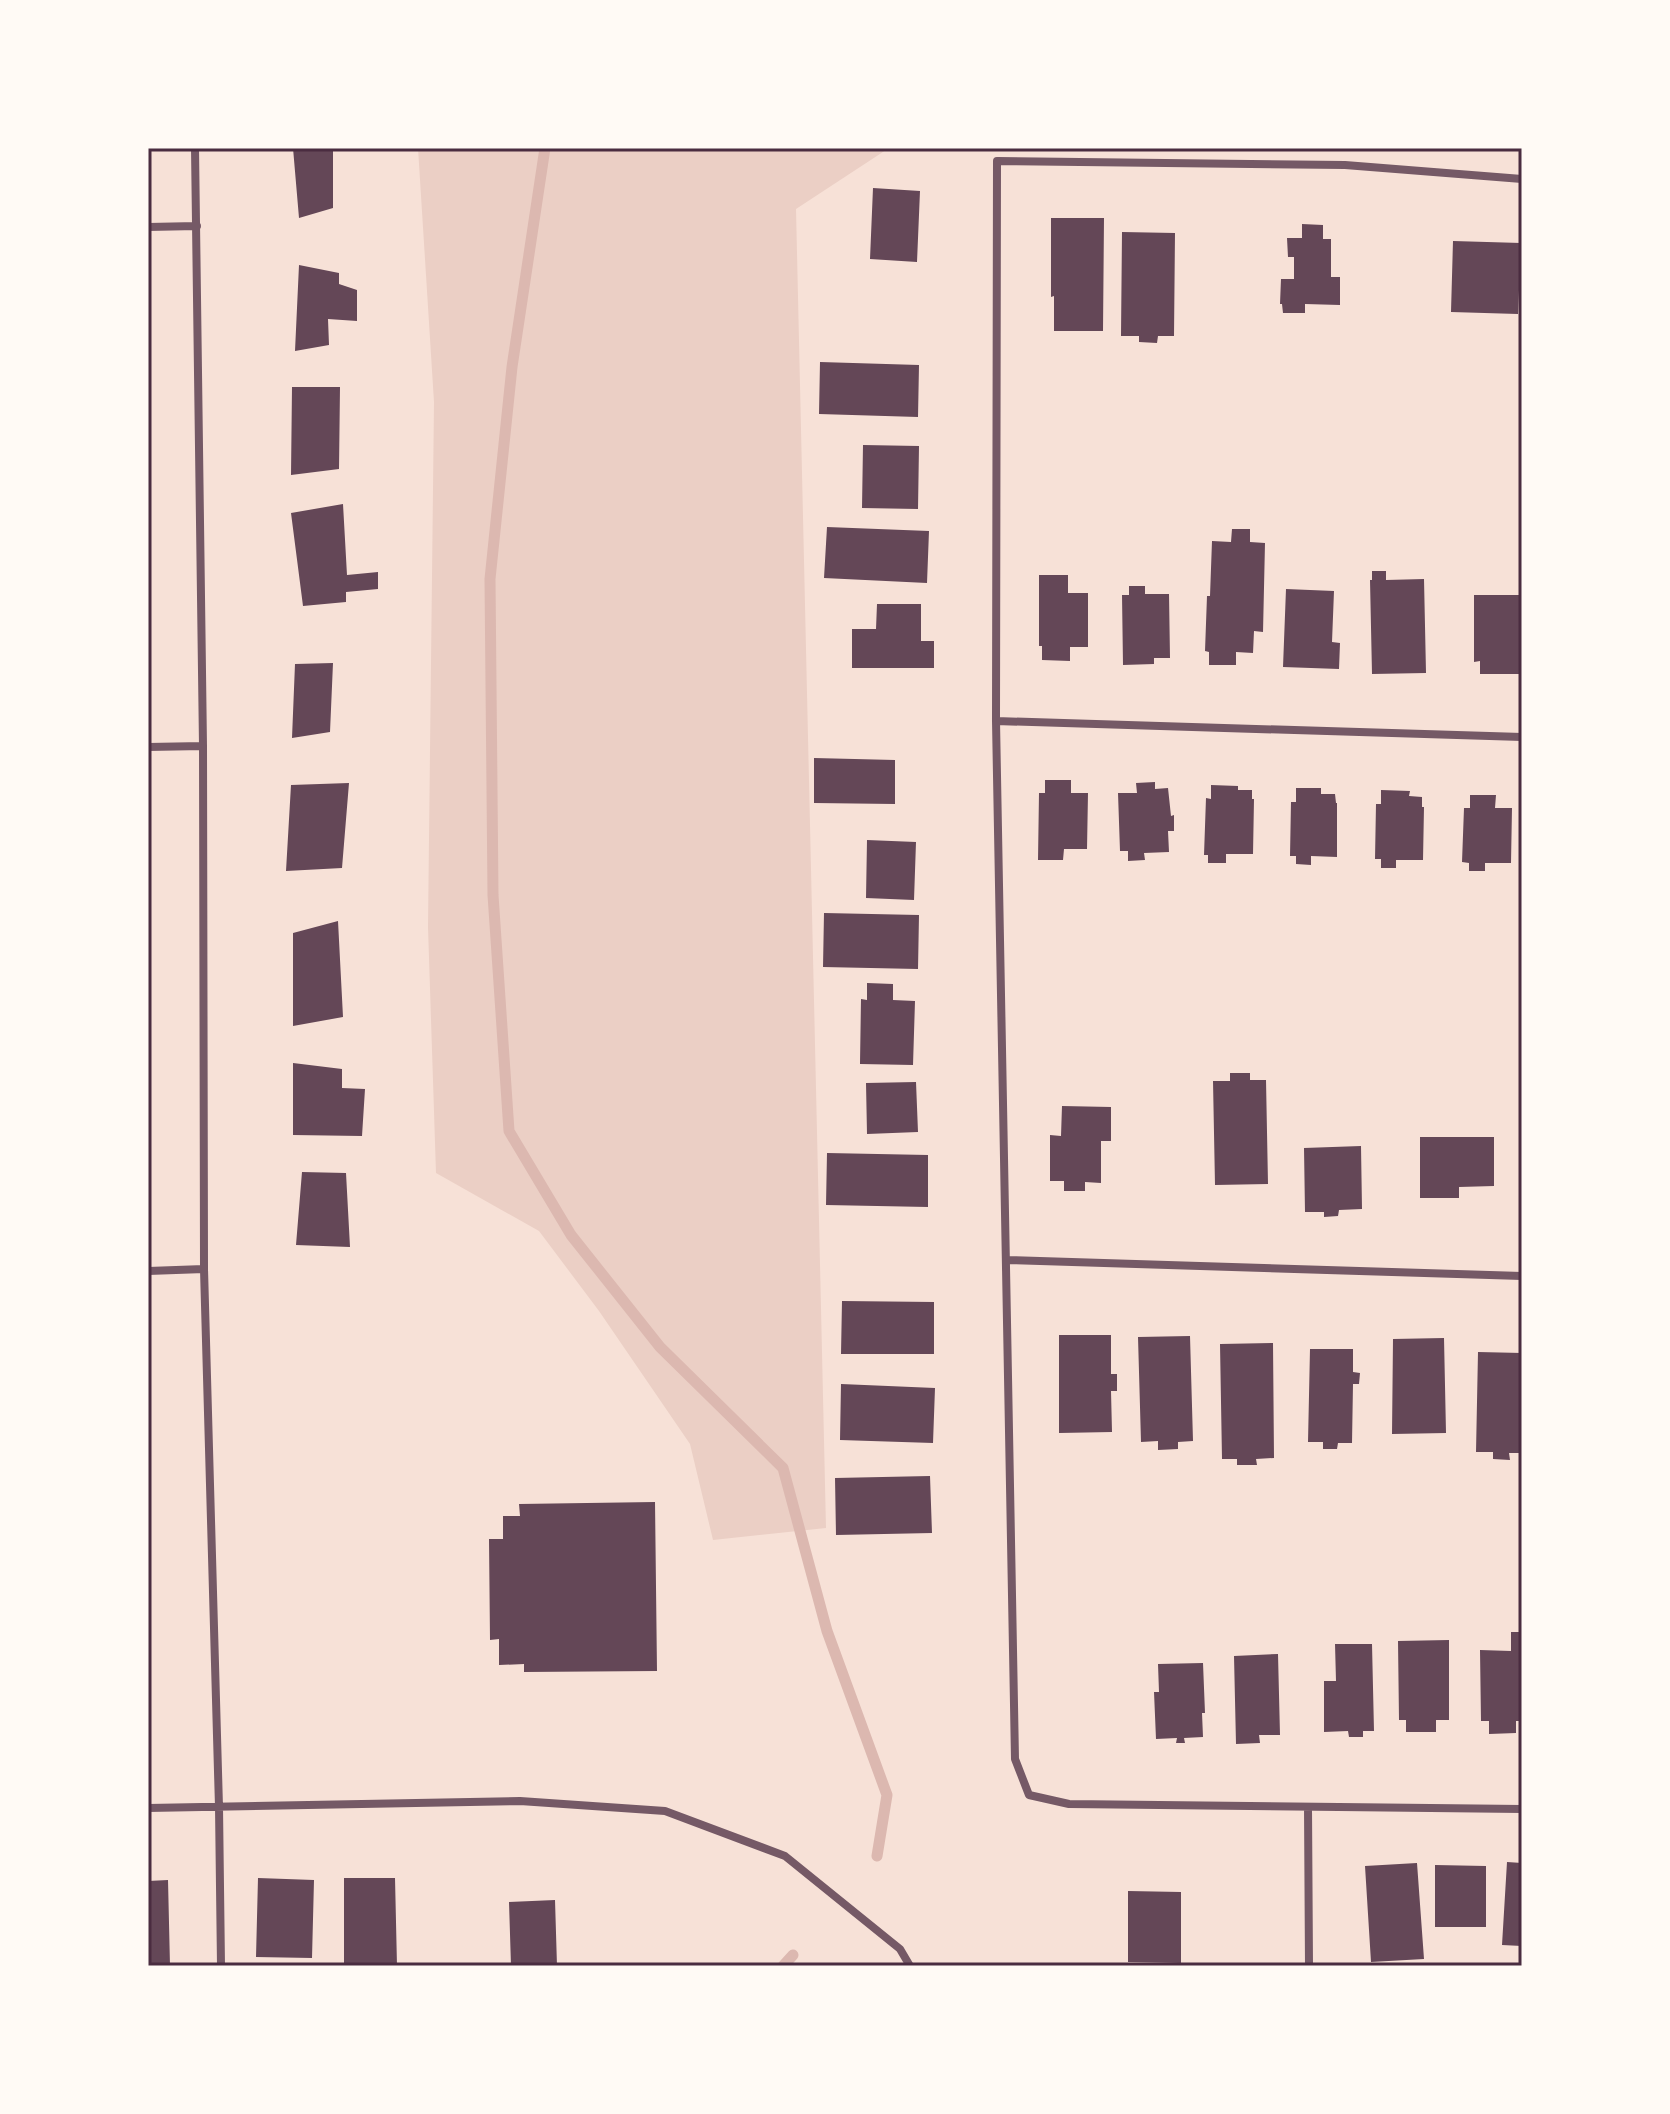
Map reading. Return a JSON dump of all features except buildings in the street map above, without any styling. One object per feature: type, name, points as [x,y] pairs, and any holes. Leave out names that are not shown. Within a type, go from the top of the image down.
[{"type":"street","points":[[195,148],[203,746],[204,1269],[221,1966]]},
{"type":"street","points":[[1522,179],[1345,165],[997,161],[996,721],[1015,1759],[1029,1795],[1069,1804],[1522,1809]]},
{"type":"street","points":[[148,227],[197,226]]},
{"type":"street","points":[[996,721],[1522,737]]},
{"type":"street","points":[[148,747],[203,746]]},
{"type":"street","points":[[1006,1260],[1522,1276]]},
{"type":"street","points":[[148,1271],[204,1269]]},
{"type":"street","points":[[148,1808],[520,1801],[665,1811],[785,1856],[900,1949],[910,1966]]},
{"type":"street","points":[[1308,1807],[1309,1966]]},
{"type":"shaded area","points":[[418,148],[889,148],[796,209],[826,1528],[713,1540],[690,1444],[599,1311],[539,1231],[436,1173],[428,927],[434,402]]},
{"type":"waterway","points":[[545,148],[512,367],[490,579],[493,895],[509,1131],[571,1235],[660,1347],[783,1468],[827,1631],[887,1795],[877,1856]]},
{"type":"waterway","points":[[783,1966],[793,1955]]}]
